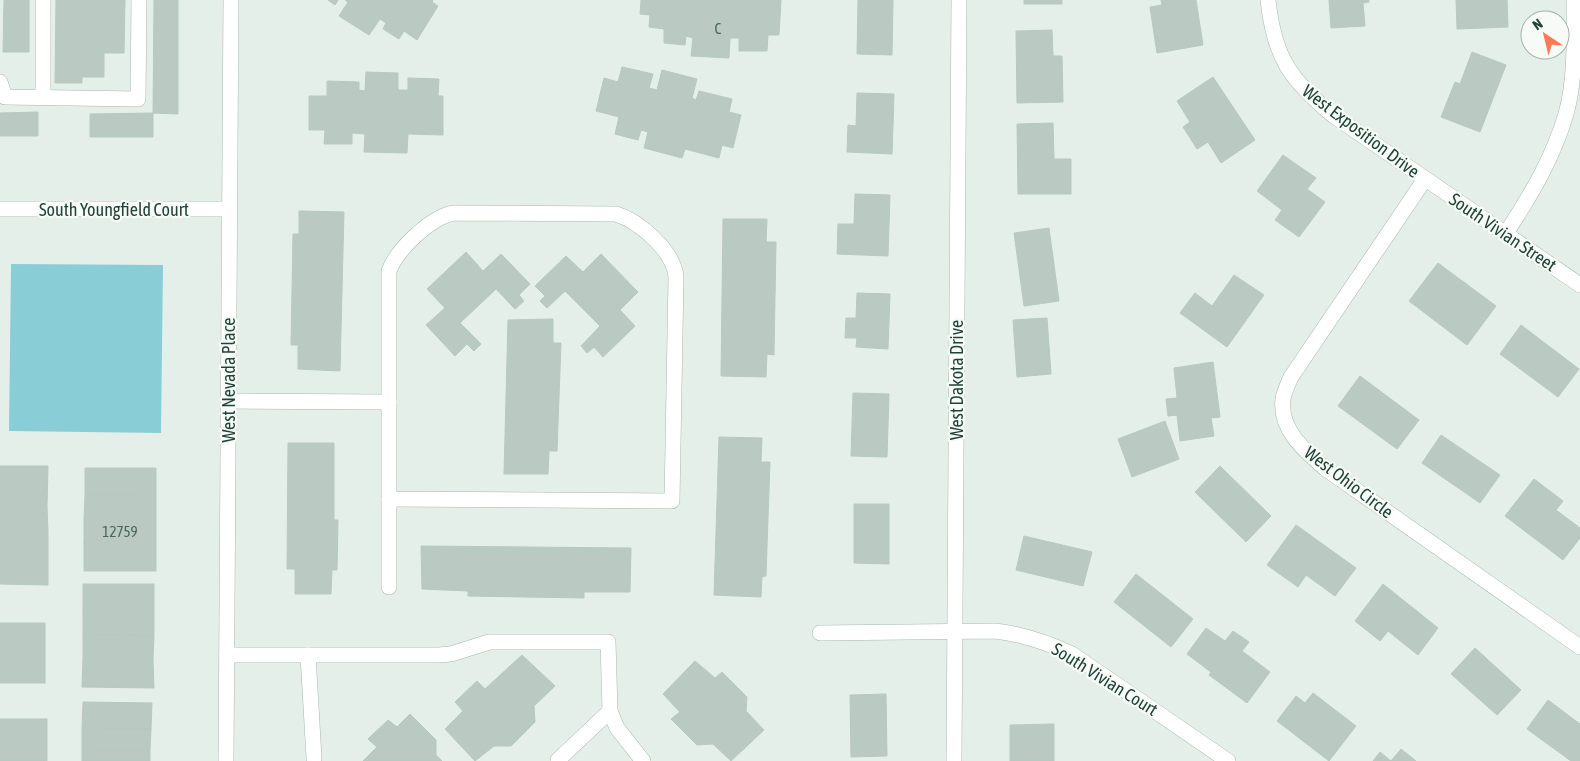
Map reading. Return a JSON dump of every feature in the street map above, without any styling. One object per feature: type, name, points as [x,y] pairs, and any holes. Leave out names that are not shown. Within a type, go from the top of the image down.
[{"type":"street","points":[[43,0],[43,97]]},
{"type":"street","points":[[0,82],[5,97],[138,98],[139,0]]},
{"type":"street","name":"West Nevada Place","points":[[226,761],[231,0]]},
{"type":"street","name":"West Dakota Drive","points":[[954,761],[959,0]]},
{"type":"street","name":"West Exposition Drive","points":[[1268,0],[1274,39],[1281,57],[1298,84],[1334,116],[1425,179]]},
{"type":"street","points":[[1506,233],[1544,171],[1566,113],[1573,60],[1574,0]]},
{"type":"street","name":"South Vivian Street","points":[[1425,179],[1580,285]]},
{"type":"street","name":"West Ohio Circle","points":[[1425,179],[1291,377],[1283,399],[1284,417],[1290,433],[1326,469],[1580,647]]},
{"type":"street","name":"South Youngfield Court","points":[[0,208],[229,209]]},
{"type":"street","points":[[389,587],[389,271],[398,254],[437,218],[454,213],[616,214],[639,224],[665,252],[674,265],[676,277],[672,501],[390,499]]},
{"type":"street","points":[[228,402],[389,402]]},
{"type":"street","name":"South Vivian Court","points":[[820,633],[995,631],[1019,634],[1047,642],[1072,654],[1228,761]]},
{"type":"street","points":[[227,655],[451,654],[489,642],[608,642],[610,711],[617,728],[643,761]]},
{"type":"street","points":[[308,655],[314,758]]},
{"type":"street","points":[[560,761],[558,760],[610,711]]},
{"type":"water","points":[[11,264],[163,265],[161,433],[9,431]]},
{"type":"building","points":[[4,0],[29,0],[29,52],[3,52]]},
{"type":"building","points":[[56,0],[125,0],[124,53],[104,53],[104,77],[82,77],[82,83],[55,83]]},
{"type":"building","points":[[154,0],[178,0],[178,114],[153,113]]},
{"type":"building","points":[[328,0],[338,0],[335,5]]},
{"type":"building","points":[[345,0],[433,0],[432,2],[438,6],[417,40],[404,31],[399,39],[383,29],[386,23],[380,19],[369,35],[339,16],[348,2]]},
{"type":"building","points":[[641,0],[781,0],[779,35],[768,35],[767,51],[739,51],[739,38],[730,38],[729,58],[691,56],[693,38],[686,36],[685,45],[664,43],[664,29],[649,27],[650,15],[640,14]]},
{"type":"building","points":[[858,0],[893,0],[892,55],[857,54]]},
{"type":"building","points":[[1024,0],[1062,0],[1062,4],[1024,4]]},
{"type":"building","points":[[1161,0],[1196,0],[1203,45],[1157,53],[1150,7],[1162,5]]},
{"type":"building","points":[[1329,0],[1369,0],[1369,2],[1363,3],[1365,26],[1331,28]]},
{"type":"building","points":[[1456,0],[1507,0],[1508,27],[1457,29]]},
{"type":"building","points":[[1052,30],[1053,56],[1062,56],[1063,102],[1017,103],[1016,31]]},
{"type":"building","points":[[1472,52],[1506,65],[1480,132],[1441,117],[1455,82],[1460,84]]},
{"type":"building","points":[[622,67],[653,74],[649,88],[657,90],[662,70],[697,79],[692,98],[696,100],[699,91],[732,99],[729,112],[741,115],[733,148],[722,145],[719,158],[685,149],[682,158],[644,148],[648,132],[641,130],[638,140],[615,134],[619,117],[596,111],[604,78],[618,82]]},
{"type":"building","points":[[366,72],[398,73],[398,90],[408,90],[408,78],[439,79],[438,96],[443,96],[443,135],[408,134],[407,153],[364,152],[365,134],[352,133],[352,144],[324,144],[325,130],[309,130],[309,96],[327,96],[327,81],[359,82],[359,90],[365,91]]},
{"type":"building","points":[[1213,77],[1255,140],[1221,163],[1208,142],[1197,149],[1183,127],[1190,122],[1177,101]]},
{"type":"building","points":[[857,93],[894,94],[892,154],[847,152],[848,125],[856,126]]},
{"type":"building","points":[[38,112],[38,136],[0,136],[0,113]]},
{"type":"building","points":[[153,113],[153,137],[90,137],[90,114]]},
{"type":"building","points":[[1053,123],[1054,159],[1071,159],[1071,194],[1018,194],[1017,124]]},
{"type":"building","points":[[1283,155],[1316,178],[1307,189],[1325,202],[1299,237],[1275,220],[1282,210],[1257,191]]},
{"type":"building","points":[[855,194],[890,195],[888,256],[837,254],[838,224],[854,224]]},
{"type":"building","points":[[299,211],[344,212],[340,371],[298,369],[298,345],[291,345],[293,234],[299,234]]},
{"type":"building","points":[[723,219],[767,219],[766,242],[776,242],[774,355],[767,354],[766,377],[721,376]]},
{"type":"building","points":[[1049,228],[1059,301],[1024,306],[1014,233]]},
{"type":"building","points":[[466,252],[483,271],[501,254],[530,284],[519,295],[524,301],[515,309],[496,289],[460,323],[481,344],[474,351],[467,344],[455,356],[426,325],[445,308],[427,289]]},
{"type":"building","points":[[601,254],[638,292],[620,310],[635,326],[603,357],[594,347],[587,353],[581,346],[600,326],[565,291],[547,308],[540,301],[545,296],[535,286],[566,256],[583,272]]},
{"type":"building","points":[[1438,263],[1496,306],[1467,345],[1409,301]]},
{"type":"building","points":[[1234,275],[1264,295],[1227,347],[1180,313],[1195,293],[1212,306]]},
{"type":"building","points":[[857,293],[890,294],[888,349],[856,347],[857,338],[845,338],[846,318],[856,318]]},
{"type":"building","points":[[1047,318],[1051,374],[1017,377],[1013,320]]},
{"type":"building","points":[[553,319],[553,343],[561,343],[557,451],[549,451],[548,474],[504,474],[508,320]]},
{"type":"building","points":[[1521,325],[1579,369],[1558,397],[1500,354]]},
{"type":"building","points":[[1213,362],[1220,417],[1211,418],[1214,436],[1180,441],[1177,415],[1168,416],[1166,399],[1177,398],[1174,368]]},
{"type":"building","points":[[1360,376],[1419,420],[1397,449],[1338,406]]},
{"type":"building","points":[[853,393],[889,394],[887,457],[851,456]]},
{"type":"building","points":[[1165,421],[1179,459],[1132,477],[1118,439]]},
{"type":"building","points":[[1441,435],[1500,475],[1480,503],[1422,463]]},
{"type":"building","points":[[719,437],[762,438],[761,462],[770,462],[766,576],[762,577],[761,597],[714,595]]},
{"type":"building","points":[[288,443],[334,443],[334,520],[338,520],[337,570],[332,570],[331,594],[295,594],[295,569],[287,569]]},
{"type":"building","points":[[0,466],[48,466],[47,506],[0,506]]},
{"type":"building","points":[[1220,466],[1271,516],[1246,542],[1195,492]]},
{"type":"building","points":[[85,468],[156,468],[156,494],[85,495]]},
{"type":"building","points":[[1534,479],[1563,501],[1556,510],[1580,528],[1580,538],[1563,560],[1505,516]]},
{"type":"building","points":[[156,494],[156,519],[84,519],[85,495]]},
{"type":"building","points":[[854,504],[889,504],[889,564],[854,563]]},
{"type":"building","points":[[0,506],[47,506],[48,532],[0,532]]},
{"type":"building","points":[[84,519],[156,519],[156,543],[84,543]]},
{"type":"building","points":[[1296,525],[1356,568],[1335,596],[1306,575],[1298,587],[1267,565]]},
{"type":"building","points":[[0,532],[48,532],[48,559],[0,559]]},
{"type":"building","points":[[1024,536],[1092,552],[1083,586],[1016,570]]},
{"type":"building","points":[[84,543],[156,543],[156,571],[84,571]]},
{"type":"building","points":[[421,546],[631,548],[630,592],[584,592],[584,598],[468,596],[468,591],[422,589]]},
{"type":"building","points":[[0,559],[48,559],[48,585],[0,584]]},
{"type":"building","points":[[1136,574],[1193,619],[1171,647],[1114,602]]},
{"type":"building","points":[[83,584],[154,584],[154,612],[83,612]]},
{"type":"building","points":[[1383,584],[1438,628],[1418,655],[1388,631],[1380,641],[1355,621]]},
{"type":"building","points":[[83,612],[154,612],[154,636],[83,634]]},
{"type":"building","points":[[0,623],[16,623],[16,683],[0,683]]},
{"type":"building","points":[[16,623],[45,623],[45,683],[16,683]]},
{"type":"building","points":[[1206,628],[1225,641],[1233,631],[1249,642],[1242,651],[1270,672],[1247,703],[1209,675],[1211,672],[1187,654]]},
{"type":"building","points":[[83,634],[154,636],[153,659],[83,659]]},
{"type":"building","points":[[1475,648],[1521,690],[1497,715],[1451,674]]},
{"type":"building","points":[[522,655],[555,686],[534,706],[535,722],[511,746],[494,746],[475,761],[445,729],[463,711],[455,702],[477,681],[485,689]]},
{"type":"building","points":[[83,659],[153,659],[154,688],[82,687]]},
{"type":"building","points":[[695,661],[715,678],[722,672],[747,697],[746,711],[764,730],[731,761],[713,744],[697,745],[671,719],[680,712],[663,694]]},
{"type":"building","points":[[1313,693],[1356,726],[1329,761],[1277,721],[1296,696],[1305,703]]},
{"type":"building","points":[[886,694],[887,756],[851,757],[850,695]]},
{"type":"building","points":[[1548,700],[1580,724],[1580,761],[1571,761],[1527,729]]},
{"type":"building","points":[[83,702],[152,703],[151,729],[82,728]]},
{"type":"building","points":[[410,714],[436,740],[436,755],[442,761],[363,761],[377,747],[368,739],[388,720],[397,727]]},
{"type":"building","points":[[0,719],[19,719],[19,761],[0,761]]},
{"type":"building","points":[[19,719],[47,719],[47,761],[19,761]]},
{"type":"building","points":[[1054,724],[1054,761],[1010,761],[1010,725]]},
{"type":"building","points":[[82,728],[151,729],[150,751],[82,750]]},
{"type":"building","points":[[1401,749],[1416,761],[1391,761]]},
{"type":"building","points":[[82,750],[150,751],[150,761],[82,761]]},
{"type":"building","points":[[1380,752],[1391,761],[1373,761]]}]
